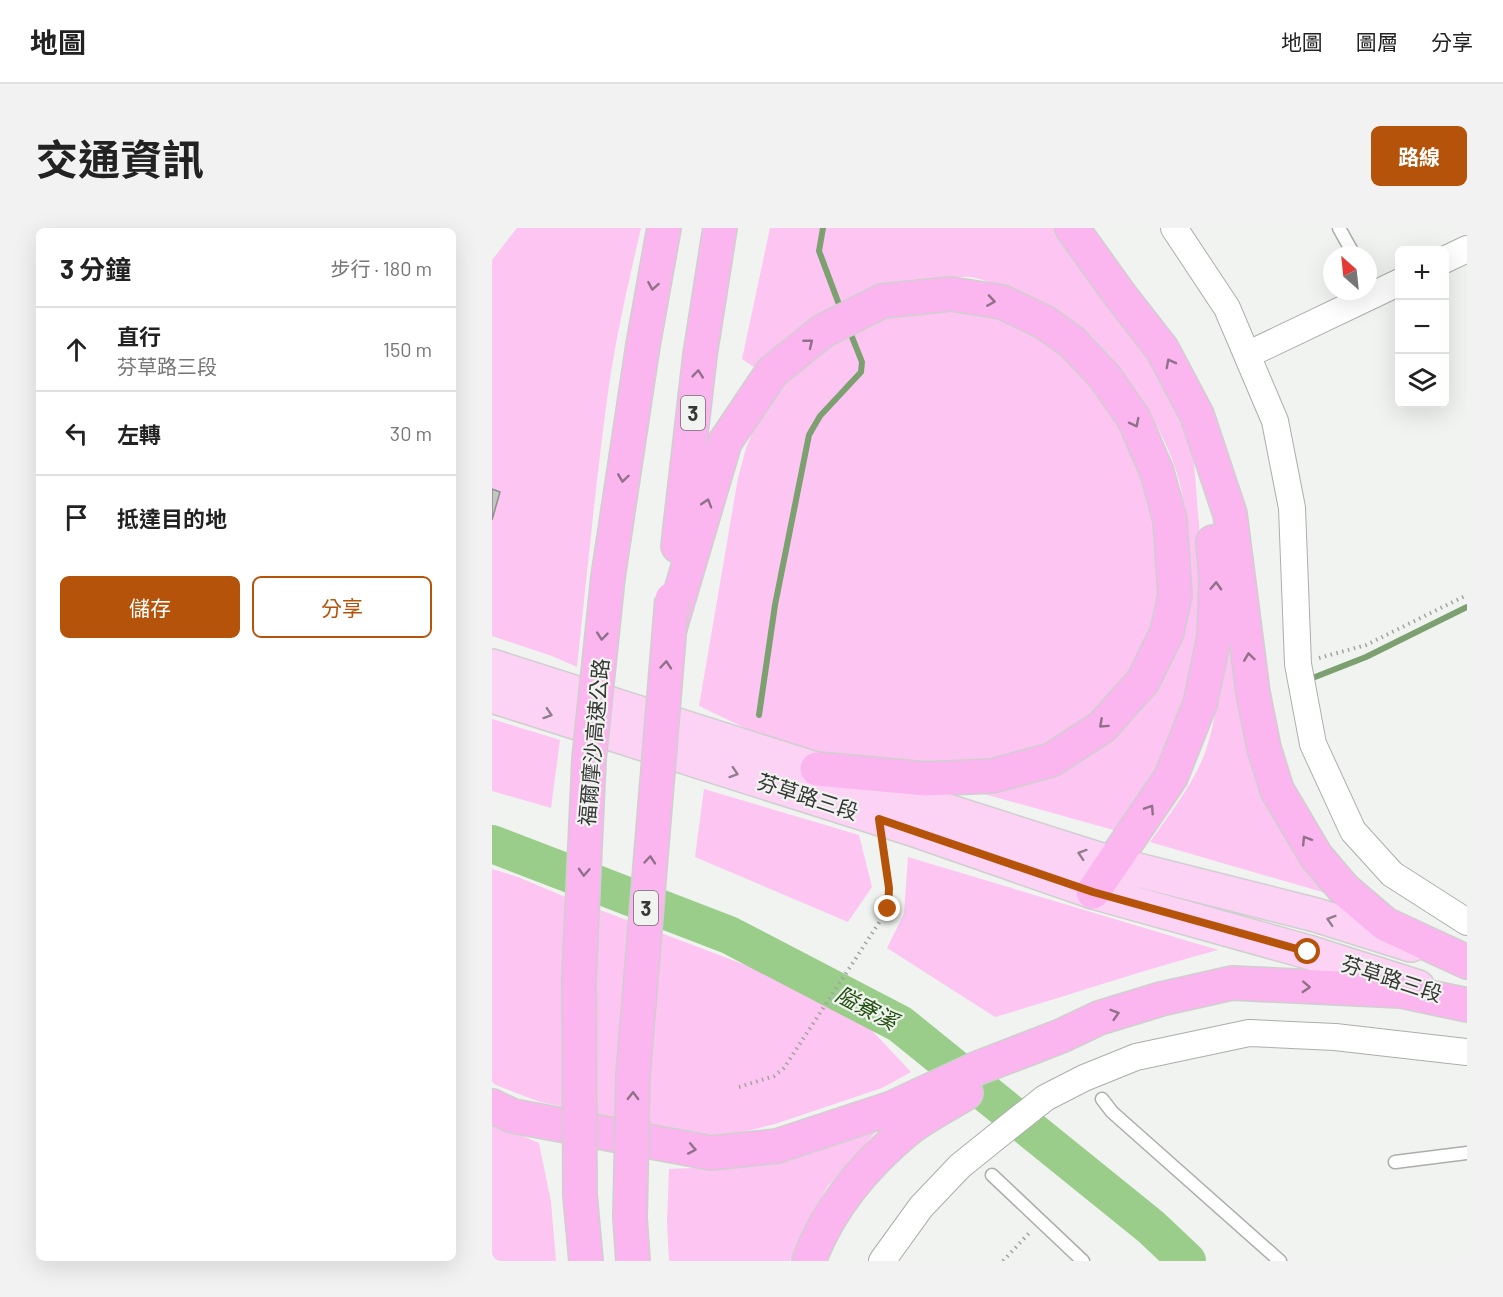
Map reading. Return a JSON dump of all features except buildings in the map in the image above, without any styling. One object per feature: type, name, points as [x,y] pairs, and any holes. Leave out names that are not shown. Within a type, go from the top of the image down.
[{"type":"highway","name":"福爾摩沙高速公路","points":[[586,1261],[580,1196],[579,966],[589,759],[608,578],[643,345],[664,228]]},
{"type":"highway","name":"3","points":[[633,1261],[630,1218],[633,1076],[668,632],[675,599],[700,355],[720,228]]},
{"type":"highway","points":[[1072,228],[1162,349],[1197,415],[1230,514],[1254,693],[1264,748],[1277,790],[1316,856],[1344,889],[1385,924],[1467,962]]},
{"type":"highway","points":[[675,599],[725,442],[772,372],[823,331],[882,301],[951,294],[1002,302],[1044,322],[1072,342],[1105,377],[1134,419],[1157,472],[1170,520],[1175,595],[1167,632],[1143,681],[1102,727],[1051,760],[992,776],[926,779],[817,769]]},
{"type":"highway","points":[[1093,892],[1172,777],[1200,704],[1214,637],[1216,578],[1211,518],[1197,415]]},
{"type":"highway","points":[[492,1106],[513,1116],[711,1153],[777,1146],[900,1119],[1099,1018],[1161,999],[1232,983],[1401,992],[1467,1004]]},
{"type":"highway","points":[[809,1261],[818,1236],[852,1183],[900,1119]]},
{"type":"main road","name":"芬草路三段","points":[[492,666],[1114,864],[1316,915],[1467,962]]},
{"type":"main road","name":"芬草路三段","points":[[492,696],[879,819],[1093,892],[1308,952],[1467,1004]]},
{"type":"street","points":[[1174,228],[1227,308],[1275,421],[1292,508],[1298,664],[1313,744],[1353,831],[1392,874],[1467,922]]},
{"type":"street","points":[[1449,258],[1467,249]]},
{"type":"street","points":[[1377,286],[1395,283]]},
{"type":"street","points":[[1248,354],[1348,300]]},
{"type":"street","points":[[882,1261],[921,1207],[960,1166],[1045,1098],[1083,1078],[1136,1057],[1249,1033],[1335,1037],[1467,1052]]},
{"type":"lane","points":[[1339,228],[1349,246]]},
{"type":"lane","points":[[1102,1099],[1112,1112],[1280,1261]]},
{"type":"lane","points":[[1395,1162],[1467,1153]]},
{"type":"lane","points":[[992,1175],[1083,1261]]},
{"type":"path","points":[[1298,664],[1366,645],[1467,595]]},
{"type":"path","points":[[739,1087],[774,1076],[784,1068],[888,909],[889,888],[879,819]]},
{"type":"path","points":[[1003,1261],[1040,1222]]},
{"type":"shaded area","points":[[517,228],[641,228],[619,326],[609,385],[577,667],[492,636],[492,260]]},
{"type":"shaded area","points":[[770,228],[1060,228],[1163,379],[1179,408],[1190,441],[1194,463],[1201,549],[1197,656],[1168,753],[1117,831],[959,787],[1100,741],[1187,557],[1186,518],[1179,480],[1163,438],[1151,415],[1137,392],[1105,350],[1071,320],[984,280],[970,277],[943,278],[760,371],[742,359]]},
{"type":"shaded area","points":[[955,301],[1057,335],[1152,470],[1167,609],[1130,690],[1037,759],[883,770],[788,745],[699,706],[738,478],[746,448],[758,420],[793,367],[865,320]]},
{"type":"shaded area","points":[[1227,636],[1238,705],[1251,756],[1336,896],[1150,842],[1188,786],[1206,750],[1216,708]]},
{"type":"shaded area","points":[[492,719],[560,740],[551,808],[492,791]]},
{"type":"shaded area","points":[[704,789],[859,835],[872,887],[848,922],[695,857]]},
{"type":"shaded area","points":[[908,857],[1218,950],[995,1017],[887,948],[904,914]]},
{"type":"shaded area","points":[[492,869],[798,985],[862,1020],[911,1072],[882,1088],[775,1124],[723,1137],[540,1102],[496,1085],[492,1082]]},
{"type":"shaded area","points":[[492,1123],[539,1143],[551,1202],[556,1261],[492,1261]]},
{"type":"shaded area","points":[[879,1127],[855,1158],[828,1186],[807,1223],[790,1261],[669,1261],[667,1222],[669,1169],[761,1165],[817,1151]]},
{"type":"waterway","points":[[823,228],[819,251],[840,307]]},
{"type":"waterway","points":[[759,715],[775,605],[809,435],[820,416],[861,372],[862,362],[850,332]]},
{"type":"waterway","points":[[1310,679],[1366,657],[1467,607]]},
{"type":"waterway","name":"隘寮溪","points":[[492,844],[729,935],[900,1024],[1151,1227],[1187,1261]]},
{"type":"route","points":[[888,909],[889,888],[879,819],[1093,892],[1308,952]]}]
